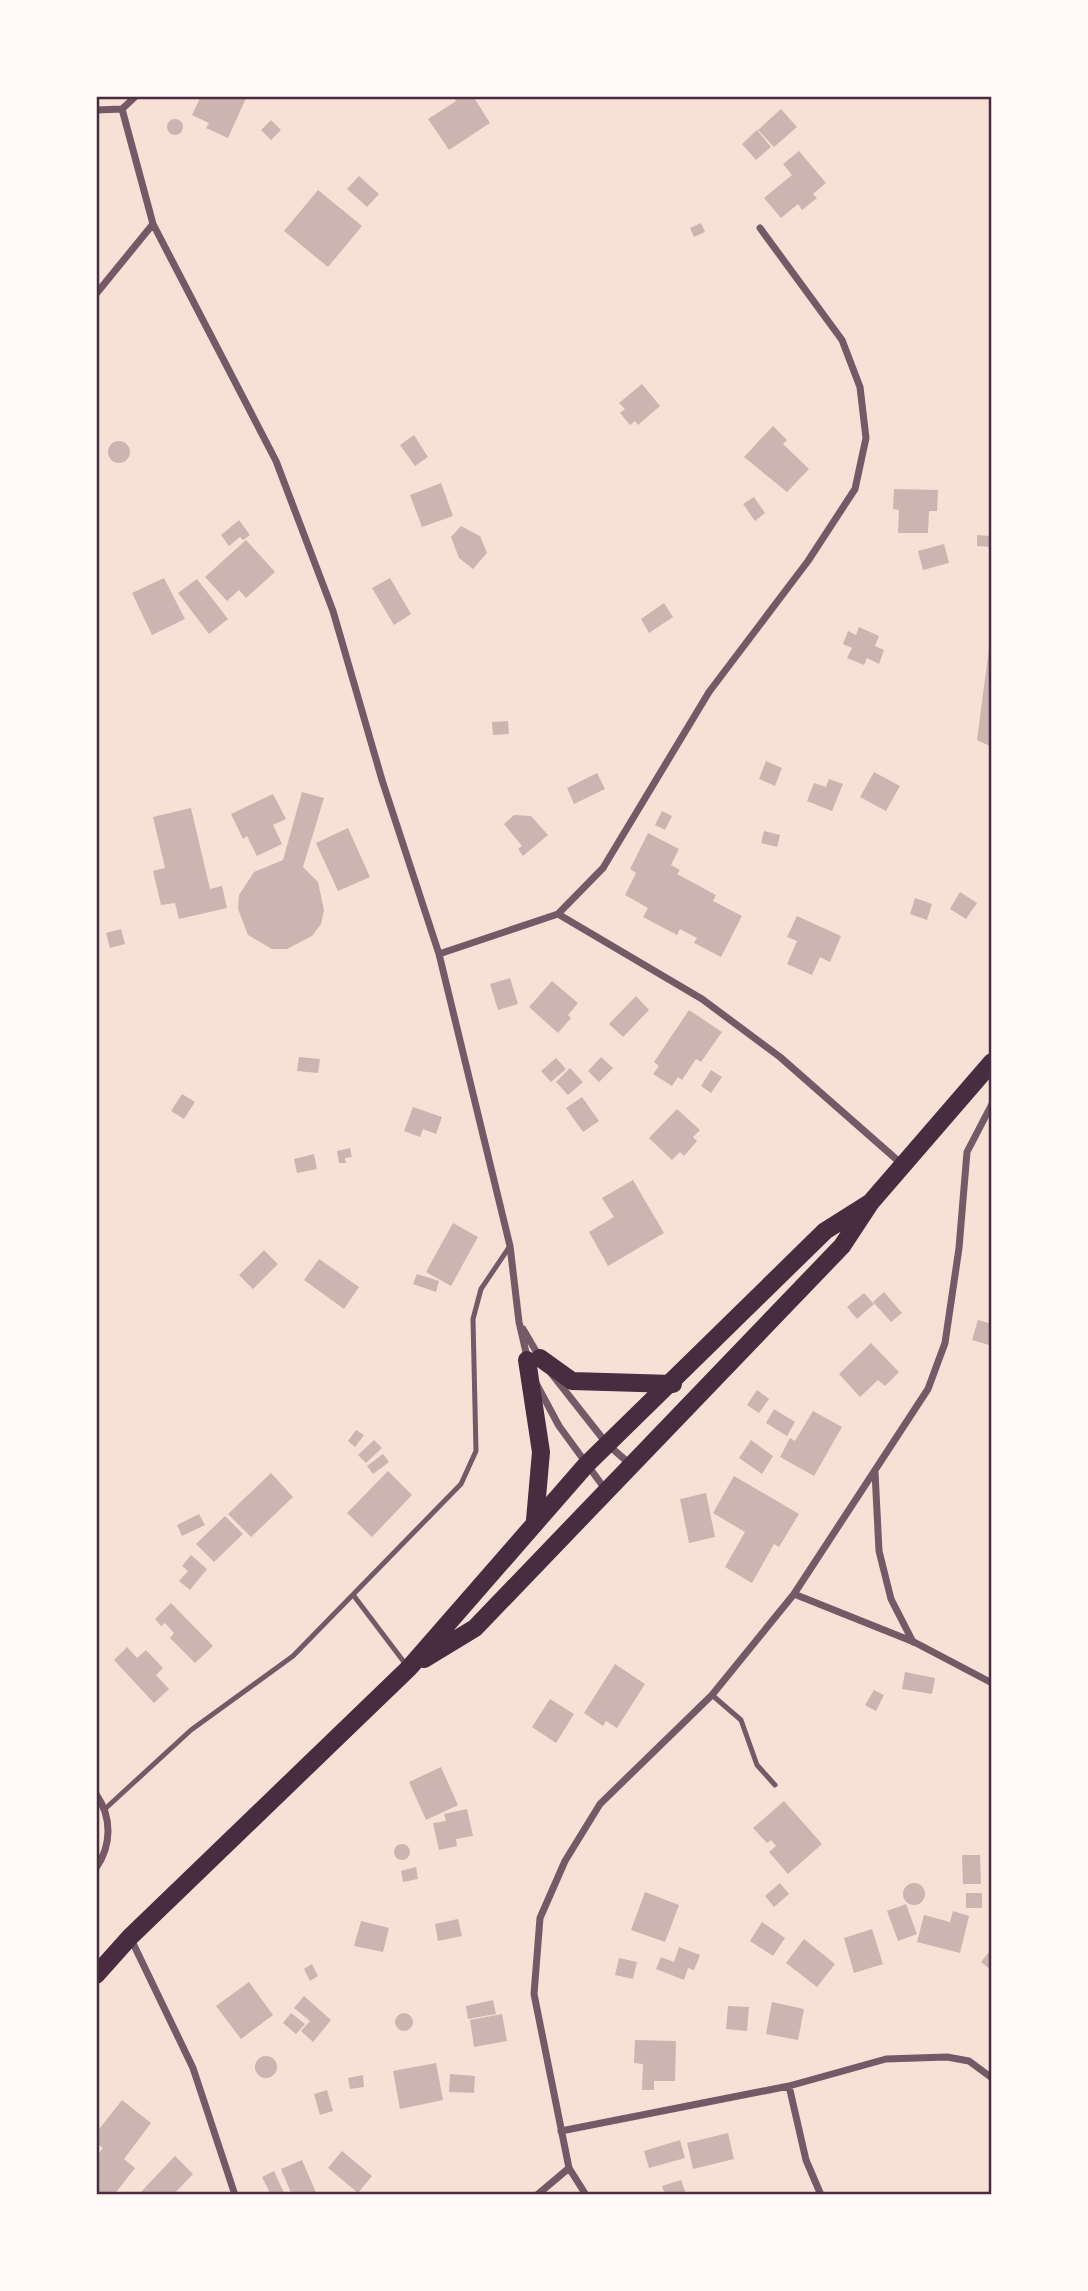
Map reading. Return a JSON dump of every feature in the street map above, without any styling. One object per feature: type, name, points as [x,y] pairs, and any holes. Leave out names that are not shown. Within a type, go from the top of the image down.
[{"type":"highway","points":[[409,1668],[475,1628],[607,1491],[842,1246],[871,1202],[992,1062]]},
{"type":"highway","points":[[96,1975],[130,1937],[409,1668],[535,1520],[607,1444],[673,1384],[825,1231],[871,1202]]},
{"type":"highway","points":[[534,1359],[572,1381],[673,1384]]},
{"type":"highway","points":[[534,1359],[541,1452],[535,1520]]},
{"type":"street","points":[[96,110],[122,109],[136,96]]},
{"type":"street","points":[[122,109],[153,224],[276,461],[333,611],[382,780],[439,954],[510,1246],[519,1322],[534,1359],[545,1402],[586,1465],[607,1491]]},
{"type":"street","points":[[96,294],[153,224]]},
{"type":"street","points":[[439,954],[558,914],[603,868],[709,692],[808,561],[855,489],[866,439],[860,387],[842,340],[760,228]]},
{"type":"street","points":[[558,914],[702,999],[780,1057],[904,1166]]},
{"type":"street","points":[[586,2195],[569,2168],[534,1994],[540,1918],[565,1861],[600,1804],[712,1695],[794,1594],[928,1389],[945,1343],[959,1248],[967,1152],[992,1104]]},
{"type":"street","points":[[519,1322],[534,1359],[607,1444],[632,1465]]},
{"type":"street","points":[[875,1470],[879,1551],[891,1599],[914,1642]]},
{"type":"street","points":[[794,1594],[914,1642],[992,1683]]},
{"type":"street","points":[[96,1794],[106,1808],[108,1851],[96,1868]]},
{"type":"street","points":[[130,1937],[193,2068],[235,2195]]},
{"type":"street","points":[[561,2131],[789,2086],[886,2059],[947,2057],[969,2061],[992,2078]]},
{"type":"street","points":[[789,2086],[806,2160],[821,2195]]},
{"type":"street","points":[[537,2195],[569,2168]]},
{"type":"lane","points":[[106,1808],[191,1730],[293,1656],[461,1484],[476,1451],[473,1319],[481,1289],[510,1246]]},
{"type":"lane","points":[[354,1596],[409,1668]]},
{"type":"lane","points":[[712,1695],[741,1720],[757,1765],[775,1785]]},
{"type":"building","points":[[201,96],[247,96],[228,138],[206,128],[209,123],[192,115]]},
{"type":"building","points":[[453,96],[473,96],[490,123],[449,150],[428,119],[456,101]]},
{"type":"building","points":[[781,109],[797,127],[774,147],[758,130]]},
{"type":"building","points":[[175,119],[181,121],[181,133],[175,135],[169,133],[167,127],[169,121]]},
{"type":"building","points":[[271,120],[281,130],[271,140],[261,130]]},
{"type":"building","points":[[757,130],[771,147],[756,160],[742,144]]},
{"type":"building","points":[[799,151],[826,183],[813,194],[817,198],[802,210],[798,204],[781,218],[764,198],[792,175],[783,164]]},
{"type":"building","points":[[359,176],[379,194],[367,207],[347,189]]},
{"type":"building","points":[[318,190],[362,226],[328,267],[284,231]]},
{"type":"building","points":[[701,223],[705,232],[694,237],[690,228]]},
{"type":"building","points":[[642,384],[660,406],[638,425],[635,421],[630,425],[620,413],[625,409],[619,403]]},
{"type":"building","points":[[773,426],[787,440],[783,444],[809,469],[787,492],[744,457]]},
{"type":"building","points":[[414,435],[428,457],[415,466],[400,445]]},
{"type":"building","points":[[115,441],[123,441],[130,448],[130,456],[123,463],[115,463],[108,456],[108,448]]},
{"type":"building","points":[[441,483],[453,516],[422,527],[410,495]]},
{"type":"building","points":[[894,489],[938,490],[937,511],[929,511],[928,533],[898,533],[899,510],[893,509]]},
{"type":"building","points":[[754,497],[765,513],[755,521],[743,504]]},
{"type":"building","points":[[239,520],[250,535],[243,540],[240,537],[229,546],[221,535]]},
{"type":"building","points":[[461,526],[480,536],[487,553],[473,569],[459,558],[451,537]]},
{"type":"building","points":[[977,535],[990,536],[990,547],[977,546]]},
{"type":"building","points":[[246,540],[275,572],[246,598],[239,590],[227,601],[205,577]]},
{"type":"building","points":[[944,544],[949,563],[923,570],[918,551]]},
{"type":"building","points":[[164,578],[185,619],[152,635],[132,593]]},
{"type":"building","points":[[390,578],[411,614],[394,625],[372,588]]},
{"type":"building","points":[[197,579],[228,619],[209,634],[178,593]]},
{"type":"building","points":[[664,603],[673,617],[649,633],[641,619]]},
{"type":"building","points":[[859,627],[879,636],[875,646],[884,650],[879,664],[867,658],[864,665],[847,658],[852,648],[843,644],[848,631],[856,635]]},
{"type":"building","points":[[992,641],[992,747],[977,740]]},
{"type":"building","points":[[508,721],[509,734],[493,735],[492,722]]},
{"type":"building","points":[[766,761],[782,768],[775,786],[759,779]]},
{"type":"building","points":[[874,772],[900,786],[886,811],[860,797]]},
{"type":"building","points":[[597,773],[605,789],[574,804],[567,788]]},
{"type":"building","points":[[829,779],[843,784],[832,811],[807,801],[814,783],[826,787]]},
{"type":"building","points":[[302,792],[324,798],[303,867],[318,882],[324,910],[321,924],[312,936],[287,949],[272,949],[248,935],[238,909],[239,895],[254,872],[283,860]]},
{"type":"building","points":[[273,794],[286,819],[273,825],[282,844],[257,856],[247,836],[243,839],[231,814]]},
{"type":"building","points":[[191,808],[210,889],[222,886],[227,908],[179,919],[175,903],[161,905],[153,871],[165,868],[153,817]]},
{"type":"building","points":[[662,811],[672,816],[665,830],[655,825]]},
{"type":"building","points":[[514,815],[531,816],[548,835],[523,856],[518,849],[522,846],[504,824]]},
{"type":"building","points":[[348,828],[370,877],[338,891],[316,843]]},
{"type":"building","points":[[764,831],[780,835],[777,847],[761,843]]},
{"type":"building","points":[[648,833],[679,849],[671,865],[680,870],[677,874],[716,895],[713,901],[742,916],[721,957],[694,943],[697,938],[680,929],[677,935],[643,917],[648,908],[625,895],[636,873],[630,869]]},
{"type":"building","points":[[960,892],[977,903],[966,919],[950,909]]},
{"type":"building","points":[[915,898],[932,904],[927,920],[910,914]]},
{"type":"building","points":[[797,916],[841,936],[830,962],[820,957],[812,975],[787,964],[797,941],[787,937]]},
{"type":"building","points":[[121,929],[125,944],[110,948],[106,933]]},
{"type":"building","points":[[510,978],[518,1004],[498,1010],[490,984]]},
{"type":"building","points":[[552,981],[578,1003],[568,1015],[571,1018],[558,1033],[529,1007]]},
{"type":"building","points":[[636,996],[649,1010],[623,1037],[609,1024]]},
{"type":"building","points":[[689,1010],[722,1032],[701,1062],[696,1059],[682,1080],[678,1077],[672,1086],[653,1074],[659,1066],[654,1062]]},
{"type":"building","points":[[299,1057],[320,1059],[318,1073],[297,1071]]},
{"type":"building","points":[[601,1057],[613,1068],[599,1082],[588,1071]]},
{"type":"building","points":[[556,1058],[566,1069],[551,1082],[541,1071]]},
{"type":"building","points":[[570,1068],[583,1082],[568,1095],[556,1082]]},
{"type":"building","points":[[711,1070],[722,1077],[711,1093],[701,1086]]},
{"type":"building","points":[[182,1094],[195,1102],[184,1119],[171,1111]]},
{"type":"building","points":[[582,1097],[599,1121],[583,1132],[566,1108]]},
{"type":"building","points":[[413,1107],[442,1117],[436,1134],[423,1129],[420,1137],[404,1131]]},
{"type":"building","points":[[677,1109],[700,1130],[693,1137],[697,1141],[684,1156],[680,1152],[672,1160],[649,1138]]},
{"type":"building","points":[[350,1148],[352,1157],[345,1158],[346,1163],[339,1163],[337,1151]]},
{"type":"building","points":[[314,1154],[317,1169],[297,1173],[294,1159]]},
{"type":"building","points":[[633,1180],[664,1233],[608,1266],[589,1232],[614,1217],[602,1198]]},
{"type":"building","points":[[453,1223],[478,1237],[451,1286],[426,1272]]},
{"type":"building","points":[[264,1250],[278,1264],[253,1289],[239,1275]]},
{"type":"building","points":[[319,1259],[359,1287],[344,1309],[304,1280]]},
{"type":"building","points":[[417,1274],[439,1281],[436,1292],[413,1284]]},
{"type":"building","points":[[884,1292],[902,1313],[891,1322],[873,1302]]},
{"type":"building","points":[[864,1293],[874,1304],[857,1319],[847,1307]]},
{"type":"building","points":[[978,1320],[992,1324],[989,1345],[972,1340]]},
{"type":"building","points":[[871,1343],[899,1372],[885,1386],[878,1380],[860,1397],[839,1374]]},
{"type":"building","points":[[757,1390],[769,1399],[759,1413],[747,1405]]},
{"type":"building","points":[[774,1409],[795,1422],[787,1436],[766,1423]]},
{"type":"building","points":[[813,1411],[842,1427],[814,1476],[780,1457],[790,1438],[795,1441]]},
{"type":"building","points":[[356,1430],[364,1435],[355,1447],[348,1441]]},
{"type":"building","points":[[374,1440],[382,1448],[366,1463],[358,1455]]},
{"type":"building","points":[[751,1440],[773,1456],[762,1474],[739,1458]]},
{"type":"building","points":[[383,1454],[389,1462],[373,1474],[367,1466]]},
{"type":"building","points":[[388,1471],[412,1495],[372,1537],[347,1513]]},
{"type":"building","points":[[271,1473],[293,1497],[251,1537],[228,1514]]},
{"type":"building","points":[[734,1476],[799,1514],[779,1547],[774,1544],[752,1583],[725,1567],[745,1532],[713,1513]]},
{"type":"building","points":[[706,1493],[715,1537],[689,1543],[680,1499]]},
{"type":"building","points":[[199,1514],[205,1525],[182,1536],[177,1525]]},
{"type":"building","points":[[225,1516],[243,1534],[214,1562],[196,1544]]},
{"type":"building","points":[[191,1555],[207,1569],[190,1590],[179,1581],[188,1571],[182,1566]]},
{"type":"building","points":[[171,1603],[213,1646],[195,1663],[170,1638],[174,1633],[165,1623],[161,1626],[155,1619]]},
{"type":"building","points":[[127,1647],[137,1658],[146,1650],[163,1668],[156,1675],[169,1689],[154,1703],[114,1660]]},
{"type":"building","points":[[615,1664],[645,1684],[617,1728],[606,1721],[603,1726],[584,1713]]},
{"type":"building","points":[[905,1672],[935,1678],[932,1694],[902,1689]]},
{"type":"building","points":[[874,1690],[884,1695],[876,1711],[865,1705]]},
{"type":"building","points":[[550,1699],[574,1714],[556,1743],[532,1727]]},
{"type":"building","points":[[441,1767],[458,1805],[426,1820],[409,1782]]},
{"type":"building","points":[[784,1801],[822,1844],[788,1874],[769,1852],[776,1846],[771,1840],[767,1843],[753,1828]]},
{"type":"building","points":[[467,1809],[473,1836],[456,1839],[457,1846],[439,1850],[433,1823],[446,1821],[444,1814]]},
{"type":"building","points":[[402,1844],[410,1852],[402,1860],[394,1852]]},
{"type":"building","points":[[962,1855],[980,1855],[981,1884],[963,1884]]},
{"type":"building","points":[[416,1867],[418,1879],[403,1882],[401,1871]]},
{"type":"building","points":[[780,1883],[789,1894],[774,1907],[765,1896]]},
{"type":"building","points":[[914,1883],[922,1886],[925,1894],[922,1902],[914,1905],[906,1902],[903,1894],[906,1886]]},
{"type":"building","points":[[645,1892],[679,1905],[665,1942],[631,1930]]},
{"type":"building","points":[[966,1893],[982,1893],[982,1908],[966,1908]]},
{"type":"building","points":[[906,1904],[917,1934],[898,1941],[887,1911]]},
{"type":"building","points":[[953,1911],[969,1916],[960,1953],[917,1942],[924,1915],[950,1922]]},
{"type":"building","points":[[458,1919],[462,1936],[438,1941],[435,1924]]},
{"type":"building","points":[[361,1921],[389,1928],[383,1952],[354,1946]]},
{"type":"building","points":[[762,1922],[785,1938],[773,1956],[750,1941]]},
{"type":"building","points":[[872,1929],[883,1964],[854,1973],[844,1938]]},
{"type":"building","points":[[804,1939],[835,1964],[817,1987],[786,1963]]},
{"type":"building","points":[[679,1947],[700,1955],[694,1970],[688,1968],[684,1980],[656,1969],[661,1957],[674,1962]]},
{"type":"building","points":[[992,1948],[992,1971],[981,1962]]},
{"type":"building","points":[[619,1958],[637,1962],[633,1979],[615,1975]]},
{"type":"building","points":[[312,1964],[318,1976],[310,1981],[304,1969]]},
{"type":"building","points":[[249,1982],[273,2015],[241,2039],[216,2006]]},
{"type":"building","points":[[304,1996],[331,2020],[313,2042],[301,2031],[310,2021],[294,2008]]},
{"type":"building","points":[[493,2000],[496,2014],[468,2019],[466,2006]]},
{"type":"building","points":[[772,2002],[804,2009],[798,2040],[766,2034]]},
{"type":"building","points":[[728,2006],[749,2007],[747,2031],[726,2029]]},
{"type":"building","points":[[291,2013],[305,2024],[296,2034],[283,2023]]},
{"type":"building","points":[[404,2013],[410,2016],[413,2022],[410,2028],[404,2031],[398,2028],[395,2022],[398,2016]]},
{"type":"building","points":[[502,2014],[507,2041],[474,2047],[470,2020]]},
{"type":"building","points":[[635,2040],[676,2041],[675,2081],[654,2081],[654,2090],[642,2090],[643,2064],[634,2063]]},
{"type":"building","points":[[266,2056],[274,2059],[277,2067],[274,2075],[266,2078],[258,2075],[255,2067],[258,2059]]},
{"type":"building","points":[[436,2063],[443,2100],[400,2109],[393,2071]]},
{"type":"building","points":[[450,2074],[475,2076],[474,2093],[449,2092]]},
{"type":"building","points":[[363,2075],[364,2087],[350,2089],[348,2078]]},
{"type":"building","points":[[327,2090],[333,2111],[320,2115],[314,2094]]},
{"type":"building","points":[[122,2100],[151,2123],[124,2159],[135,2168],[114,2195],[96,2195],[96,2157],[103,2148],[96,2143],[96,2133]]},
{"type":"building","points":[[728,2133],[734,2159],[693,2169],[687,2143]]},
{"type":"building","points":[[680,2140],[685,2158],[649,2168],[644,2151]]},
{"type":"building","points":[[342,2151],[372,2176],[358,2193],[328,2168]]},
{"type":"building","points":[[175,2156],[193,2174],[173,2195],[138,2195]]},
{"type":"building","points":[[302,2160],[317,2195],[292,2195],[281,2169]]},
{"type":"building","points":[[274,2171],[285,2195],[271,2195],[262,2177]]},
{"type":"building","points":[[681,2180],[686,2194],[665,2195],[662,2186]]}]
